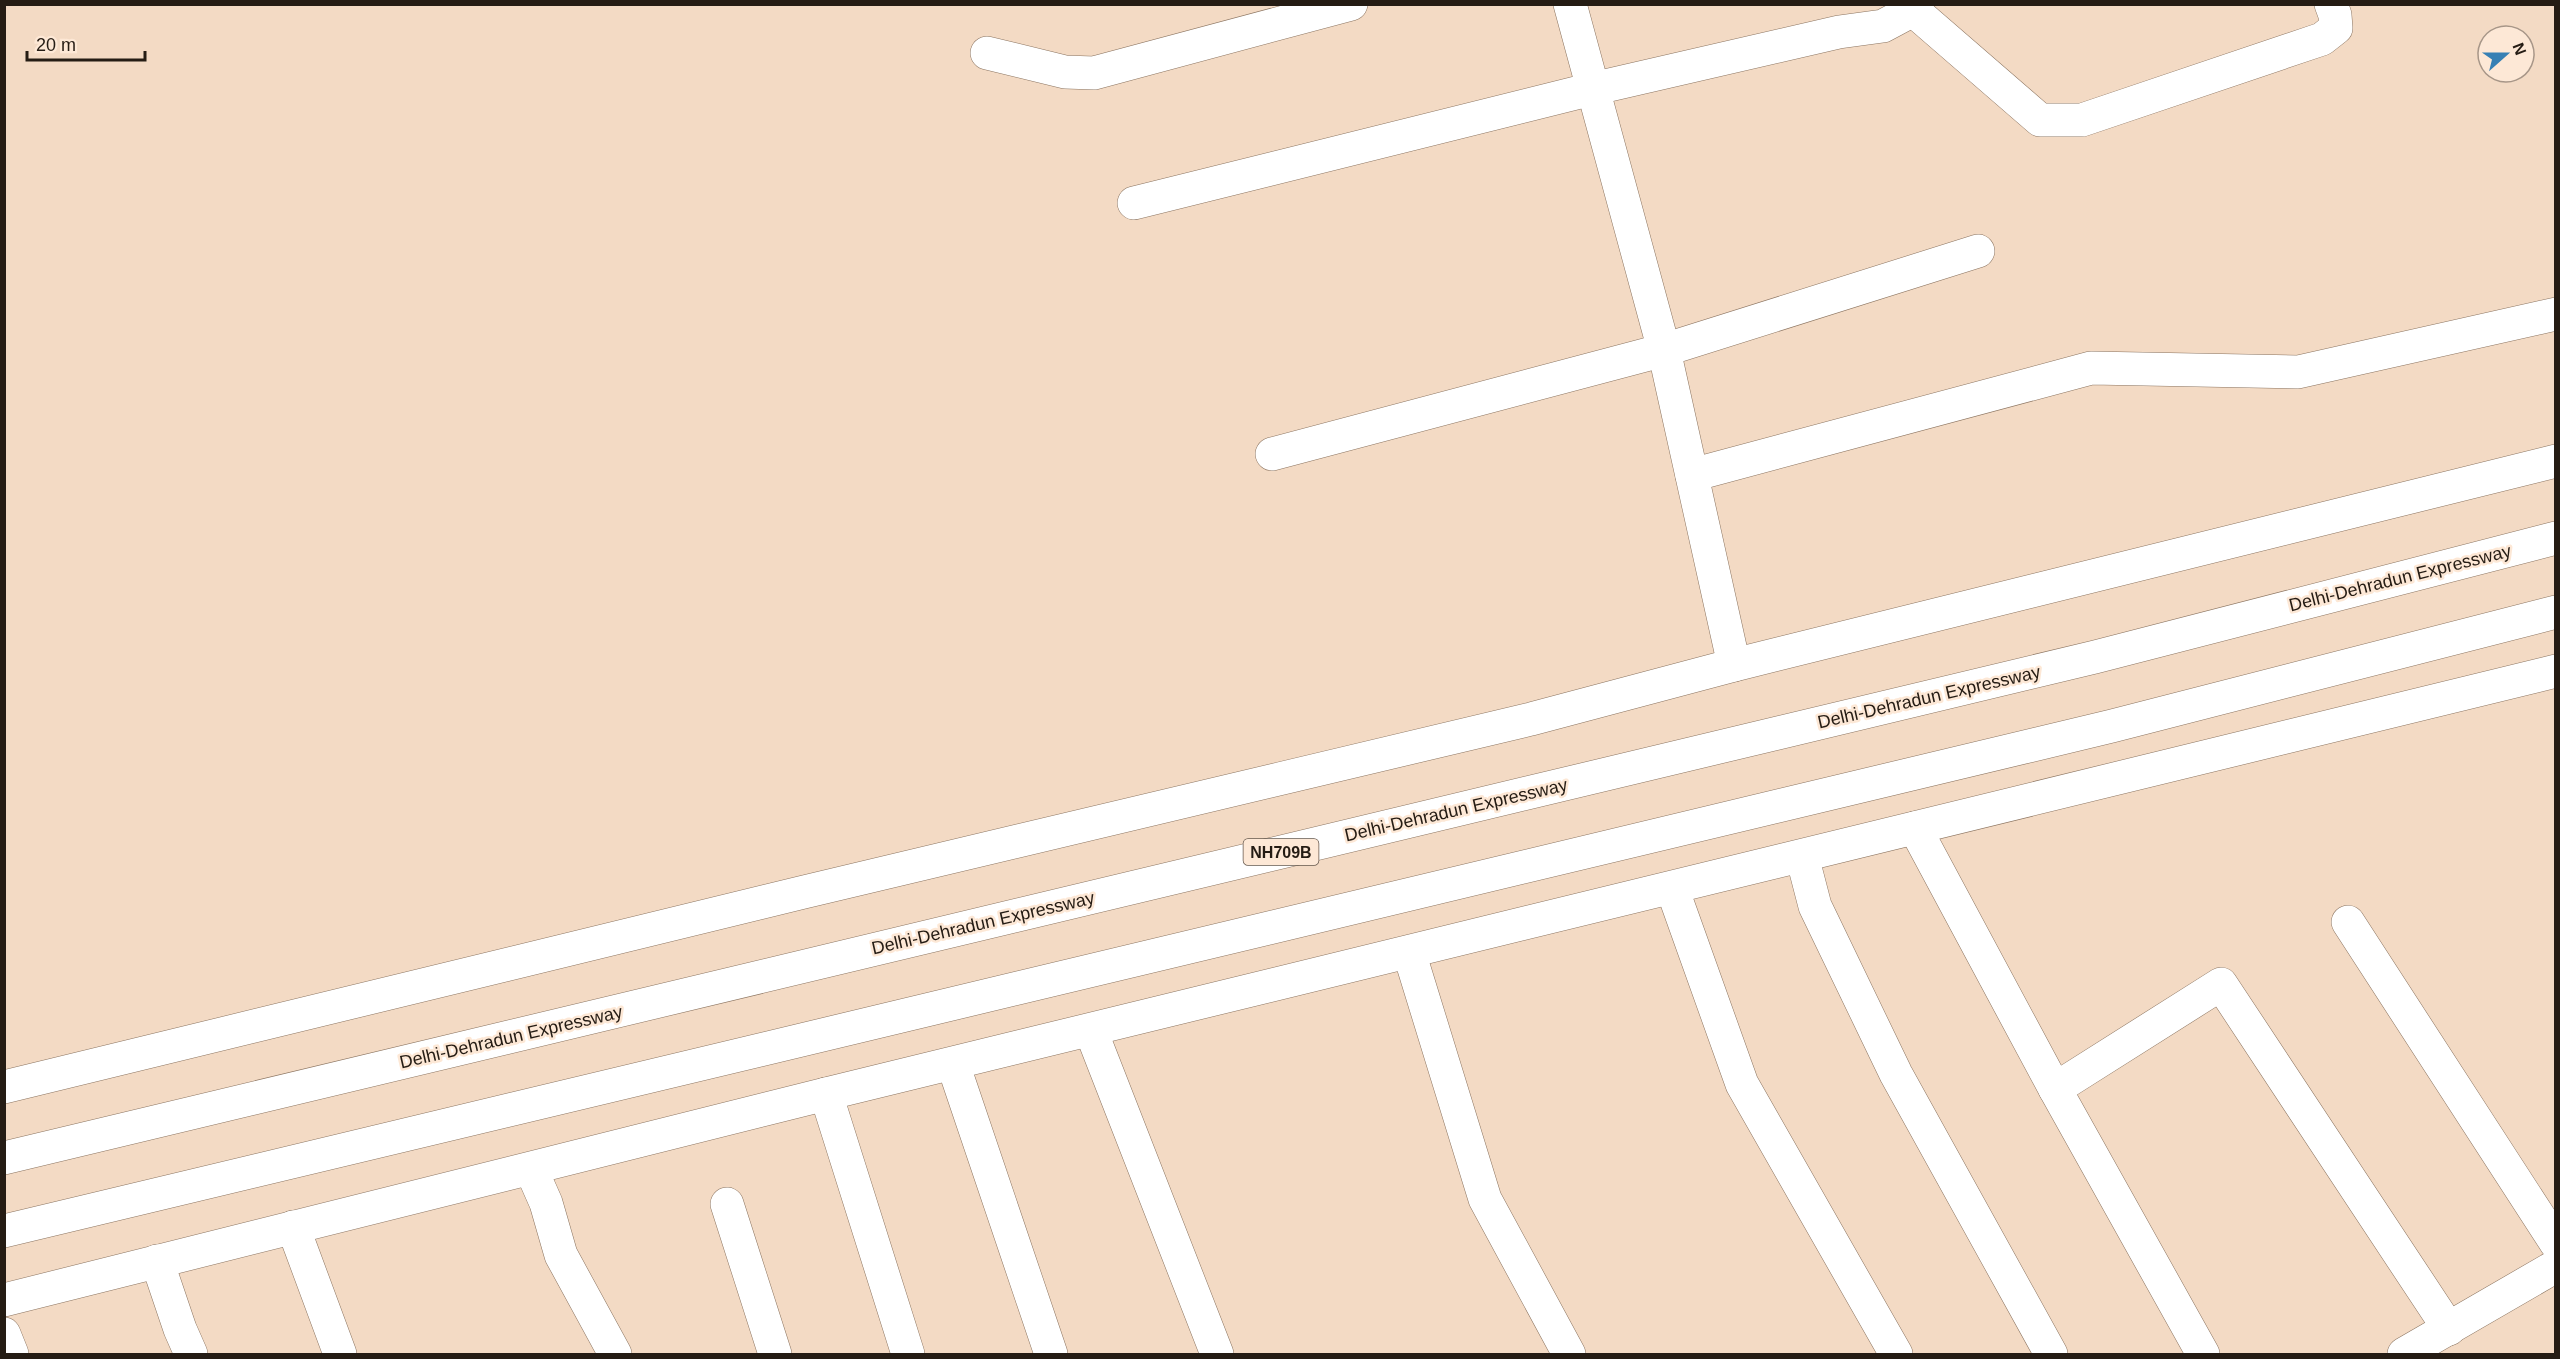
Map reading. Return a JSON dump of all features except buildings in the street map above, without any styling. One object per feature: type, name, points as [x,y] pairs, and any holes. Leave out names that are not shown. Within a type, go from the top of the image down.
[{"type":"main road","points":[[987,53],[1065,72],[1094,73],[1351,4]]},
{"type":"main road","points":[[1570,4],[1664,350],[1734,665]]},
{"type":"main road","points":[[1134,203],[1592,89],[1839,32],[1883,27],[1915,7],[2040,120],[2082,120],[2322,39],[2336,28],[2331,4]]},
{"type":"main road","points":[[1272,454],[1664,350],[1978,250]]},
{"type":"main road","points":[[1692,475],[2091,368],[2298,372],[2556,314]]},
{"type":"main road","points":[[4,1088],[804,892],[1531,719],[1734,665],[2556,461]]},
{"type":"main road","name":"Delhi-Dehradun Expressway","points":[[4,1158],[2095,657],[2556,538]]},
{"type":"main road","points":[[4,1231],[2112,726],[2556,612]]},
{"type":"main road","points":[[4,1300],[826,1094],[2556,670]]},
{"type":"main road","points":[[1915,828],[2055,1089],[2203,1354]]},
{"type":"main road","points":[[1802,856],[1815,906],[1896,1074],[2051,1354]]},
{"type":"main road","points":[[1672,888],[1742,1084],[1896,1354]]},
{"type":"main road","points":[[2348,922],[2556,1244]]},
{"type":"main road","points":[[1409,952],[1485,1198],[1569,1354]]},
{"type":"main road","points":[[2055,1089],[2221,984],[2450,1329]]},
{"type":"main road","points":[[1090,1030],[1217,1354]]},
{"type":"main road","points":[[952,1064],[1051,1354]]},
{"type":"main road","points":[[826,1094],[908,1354]]},
{"type":"main road","points":[[531,1169],[546,1203],[561,1255],[615,1354]]},
{"type":"main road","points":[[727,1204],[775,1354]]},
{"type":"main road","points":[[293,1227],[340,1354]]},
{"type":"main road","points":[[157,1261],[180,1328]]},
{"type":"main road","points":[[2404,1354],[2556,1266]]}]
